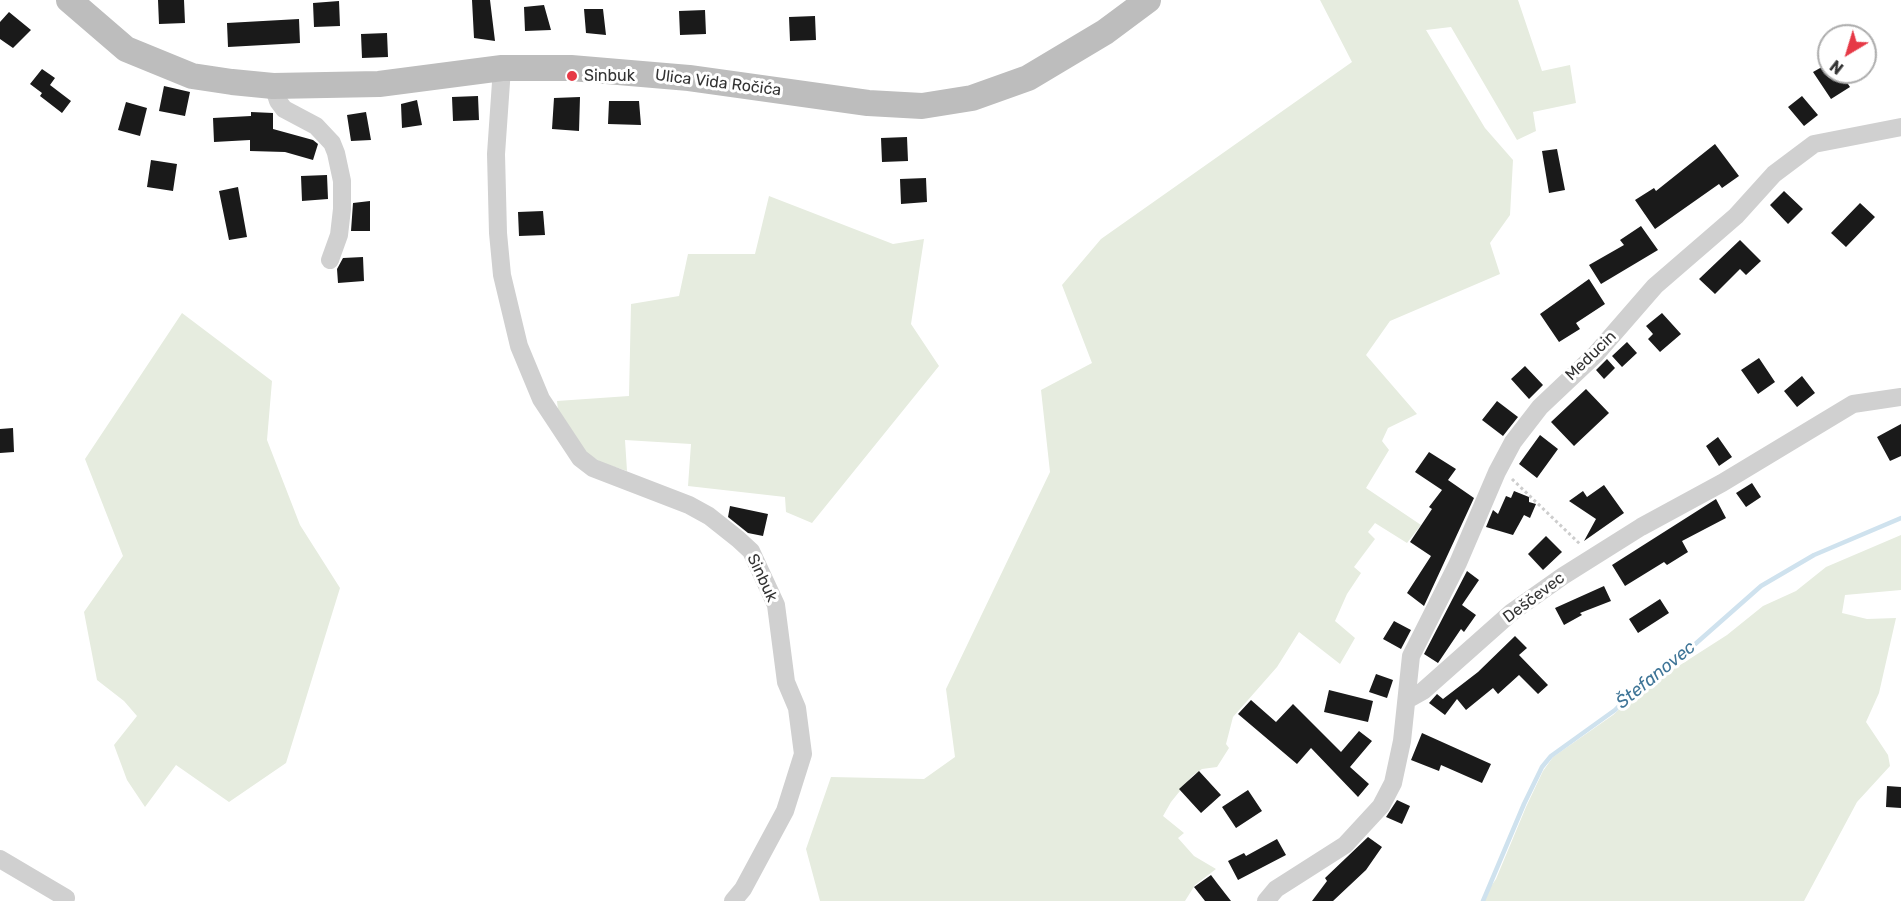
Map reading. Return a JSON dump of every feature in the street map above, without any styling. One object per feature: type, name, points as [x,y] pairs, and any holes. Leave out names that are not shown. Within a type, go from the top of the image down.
[{"type":"main road","name":"Ulica Vida Ročića","points":[[69,0],[126,49],[160,65],[192,76],[273,86],[379,84],[502,68],[571,68],[689,78],[868,103],[922,106],[972,98],[1028,78],[1105,32],[1148,0]]},
{"type":"street","name":"Sinbuk","points":[[502,68],[496,154],[498,233],[502,275],[519,346],[537,391],[571,445],[586,463],[624,481],[689,505],[709,516],[752,551],[776,605],[786,682],[797,708],[803,754],[785,811],[752,874],[733,901]]},
{"type":"street","points":[[273,86],[278,101],[284,109],[316,126],[332,143],[336,153],[342,181],[342,209],[339,235],[330,260]]},
{"type":"street","name":"Meducin","points":[[1407,700],[1407,677],[1411,656],[1458,563],[1500,467],[1514,442],[1540,407],[1595,355],[1655,286],[1736,216],[1773,174],[1814,144],[1901,127]]},
{"type":"street","name":"Deščevec","points":[[1407,700],[1423,691],[1512,612],[1593,557],[1853,404],[1901,397]]},
{"type":"street","points":[[1257,901],[1266,901],[1290,879],[1345,845],[1381,806],[1394,783],[1407,700]]},
{"type":"street","points":[[0,859],[68,900]]},
{"type":"path","points":[[1500,467],[1593,557]]},
{"type":"shaded area","points":[[1320,0],[1518,0],[1542,71],[1570,65],[1576,103],[1533,112],[1536,131],[1517,140],[1451,27],[1426,30],[1485,128],[1513,160],[1510,215],[1490,243],[1500,274],[1390,321],[1366,355],[1417,414],[1388,428],[1382,441],[1389,450],[1366,488],[1421,525],[1407,543],[1375,523],[1368,532],[1375,539],[1354,567],[1361,573],[1347,594],[1335,621],[1355,638],[1340,664],[1299,632],[1277,667],[1233,717],[1226,744],[1229,748],[1217,767],[1202,769],[1192,776],[1171,802],[1163,816],[1184,833],[1178,838],[1194,856],[1216,869],[1195,885],[1185,901],[820,901],[806,849],[831,777],[924,779],[955,757],[946,689],[1050,472],[1041,390],[1092,363],[1062,285],[1101,239],[1352,62]]},
{"type":"shaded area","points":[[769,196],[893,244],[924,239],[911,324],[939,366],[812,523],[786,512],[785,497],[688,486],[691,444],[625,440],[627,471],[602,463],[579,448],[559,420],[557,401],[629,396],[631,304],[679,296],[688,254],[755,254]]},
{"type":"shaded area","points":[[182,313],[272,381],[267,440],[300,525],[340,588],[286,763],[229,802],[176,765],[145,807],[127,780],[114,745],[137,716],[124,701],[97,680],[84,612],[123,556],[85,459]]},
{"type":"shaded area","points":[[1901,535],[1901,590],[1845,595],[1842,613],[1867,619],[1896,618],[1879,693],[1866,722],[1888,755],[1890,766],[1857,802],[1804,901],[1481,901],[1496,879],[1526,807],[1543,771],[1553,757],[1613,715],[1638,692],[1727,635],[1763,606],[1796,591],[1826,567]]},
{"type":"building","points":[[158,0],[184,0],[185,23],[159,24]]},
{"type":"building","points":[[472,0],[490,0],[495,41],[474,38]]},
{"type":"building","points":[[339,1],[340,26],[314,27],[313,3]]},
{"type":"building","points":[[544,5],[551,30],[525,31],[524,7]]},
{"type":"building","points":[[584,9],[603,9],[606,35],[586,33]]},
{"type":"building","points":[[705,10],[706,34],[680,35],[679,11]]},
{"type":"building","points":[[9,12],[31,30],[13,48],[0,39],[0,22]]},
{"type":"building","points":[[815,16],[816,40],[790,41],[789,17]]},
{"type":"building","points":[[299,19],[300,43],[228,47],[227,23]]},
{"type":"building","points":[[387,33],[388,57],[362,58],[361,34]]},
{"type":"building","points":[[42,69],[55,78],[50,85],[71,101],[62,113],[40,96],[42,93],[30,84]]},
{"type":"building","points":[[1821,84],[1848,84],[1850,87],[1831,99]]},
{"type":"building","points":[[164,86],[190,92],[185,116],[159,111]]},
{"type":"building","points":[[478,96],[479,120],[453,121],[452,97]]},
{"type":"building","points":[[1802,96],[1818,115],[1804,126],[1788,107]]},
{"type":"building","points":[[580,97],[579,131],[552,129],[554,98]]},
{"type":"building","points":[[417,100],[422,125],[402,128],[401,104]]},
{"type":"building","points":[[609,101],[639,101],[641,125],[608,124]]},
{"type":"building","points":[[126,102],[147,108],[140,136],[118,130]]},
{"type":"building","points":[[251,112],[273,113],[273,129],[313,140],[318,144],[313,160],[285,152],[250,151],[250,140],[214,142],[213,118],[251,116]]},
{"type":"building","points":[[366,112],[371,140],[351,141],[347,115]]},
{"type":"building","points":[[907,137],[908,161],[882,162],[881,138]]},
{"type":"building","points":[[1715,144],[1739,176],[1722,188],[1719,184],[1655,229],[1635,200],[1654,188],[1656,191]]},
{"type":"building","points":[[1557,149],[1565,190],[1549,193],[1542,151]]},
{"type":"building","points":[[151,160],[177,164],[173,191],[147,187]]},
{"type":"building","points":[[327,175],[328,199],[302,201],[301,176]]},
{"type":"building","points":[[926,178],[927,202],[901,204],[900,179]]},
{"type":"building","points":[[238,187],[247,237],[229,240],[219,191]]},
{"type":"building","points":[[1784,191],[1803,209],[1788,224],[1770,205]]},
{"type":"building","points":[[370,201],[370,231],[351,231],[353,203]]},
{"type":"building","points":[[1860,203],[1875,217],[1846,247],[1831,233]]},
{"type":"building","points":[[543,211],[545,235],[519,236],[518,212]]},
{"type":"building","points":[[1641,226],[1658,250],[1601,284],[1589,265],[1624,245],[1620,240]]},
{"type":"building","points":[[1740,240],[1761,261],[1746,275],[1740,269],[1715,294],[1699,279]]},
{"type":"building","points":[[363,257],[364,281],[338,283],[337,269],[343,258]]},
{"type":"building","points":[[1589,279],[1605,304],[1576,323],[1580,329],[1559,342],[1540,314]]},
{"type":"building","points":[[1662,313],[1681,334],[1660,352],[1648,339],[1653,334],[1646,326]]},
{"type":"building","points":[[1627,342],[1637,353],[1622,367],[1612,356]]},
{"type":"building","points":[[1759,358],[1775,382],[1758,394],[1741,370]]},
{"type":"building","points":[[1607,359],[1615,368],[1604,379],[1596,370]]},
{"type":"building","points":[[1525,366],[1543,385],[1529,399],[1511,379]]},
{"type":"building","points":[[1802,376],[1815,393],[1797,407],[1784,391]]},
{"type":"building","points":[[1586,389],[1609,413],[1574,446],[1551,422]]},
{"type":"building","points":[[1497,401],[1518,417],[1503,436],[1482,420]]},
{"type":"building","points":[[1901,424],[1901,456],[1890,461],[1877,437]]},
{"type":"building","points":[[13,428],[14,452],[0,453],[0,429]]},
{"type":"building","points":[[1540,435],[1558,449],[1537,478],[1519,464]]},
{"type":"building","points":[[1718,437],[1732,457],[1719,466],[1706,446]]},
{"type":"building","points":[[1429,452],[1456,469],[1448,480],[1474,498],[1424,606],[1407,593],[1431,556],[1410,542],[1432,509],[1429,507],[1442,490],[1415,472]]},
{"type":"building","points":[[1752,483],[1761,497],[1746,507],[1736,493]]},
{"type":"building","points":[[1604,485],[1624,513],[1584,541],[1596,519],[1569,501],[1583,491],[1587,497]]},
{"type":"building","points":[[1514,491],[1529,497],[1529,502],[1536,504],[1530,518],[1524,515],[1513,535],[1486,527],[1493,510],[1498,514],[1506,496],[1511,498]]},
{"type":"building","points":[[1716,499],[1726,518],[1682,541],[1688,552],[1667,565],[1664,562],[1625,586],[1612,565]]},
{"type":"building","points":[[730,506],[768,514],[763,536],[748,533],[728,517]]},
{"type":"building","points":[[1546,536],[1562,552],[1543,570],[1528,554]]},
{"type":"building","points":[[1467,571],[1479,580],[1462,605],[1476,615],[1464,632],[1461,629],[1438,663],[1424,654]]},
{"type":"building","points":[[1604,586],[1611,601],[1580,613],[1582,615],[1564,625],[1555,608]]},
{"type":"building","points":[[1660,599],[1669,613],[1638,633],[1629,619]]},
{"type":"building","points":[[1394,621],[1411,630],[1401,649],[1383,639]]},
{"type":"building","points":[[1515,636],[1527,648],[1519,655],[1548,685],[1538,694],[1519,675],[1498,694],[1493,688],[1466,710],[1457,699],[1445,715],[1429,703],[1437,694],[1443,699],[1478,672]]},
{"type":"building","points":[[1376,674],[1393,680],[1387,698],[1369,692]]},
{"type":"building","points":[[1329,690],[1373,701],[1368,722],[1324,712]]},
{"type":"building","points":[[1251,700],[1276,722],[1293,704],[1341,752],[1359,731],[1372,741],[1350,767],[1369,784],[1358,797],[1311,748],[1297,764],[1238,714]]},
{"type":"building","points":[[1422,733],[1491,764],[1482,783],[1441,765],[1439,771],[1411,760]]},
{"type":"building","points":[[1199,771],[1221,795],[1201,813],[1179,789]]},
{"type":"building","points":[[1887,786],[1901,787],[1901,808],[1886,807]]},
{"type":"building","points":[[1248,790],[1262,811],[1236,828],[1222,807]]},
{"type":"building","points":[[1397,800],[1410,806],[1402,824],[1386,817]]},
{"type":"building","points":[[1368,837],[1382,847],[1366,870],[1333,901],[1312,901],[1327,881],[1325,878]]},
{"type":"building","points":[[1277,839],[1286,855],[1238,880],[1228,861],[1244,853],[1246,856]]},
{"type":"building","points":[[1211,875],[1231,901],[1205,901],[1194,887]]},
{"type":"waterway","name":"Štefanovec","points":[[1483,901],[1524,804],[1542,767],[1551,756],[1615,710],[1635,690],[1659,676],[1761,586],[1814,555],[1901,518]]},
{"type":"place","name":"Sinbuk","points":[[572,76]]}]
